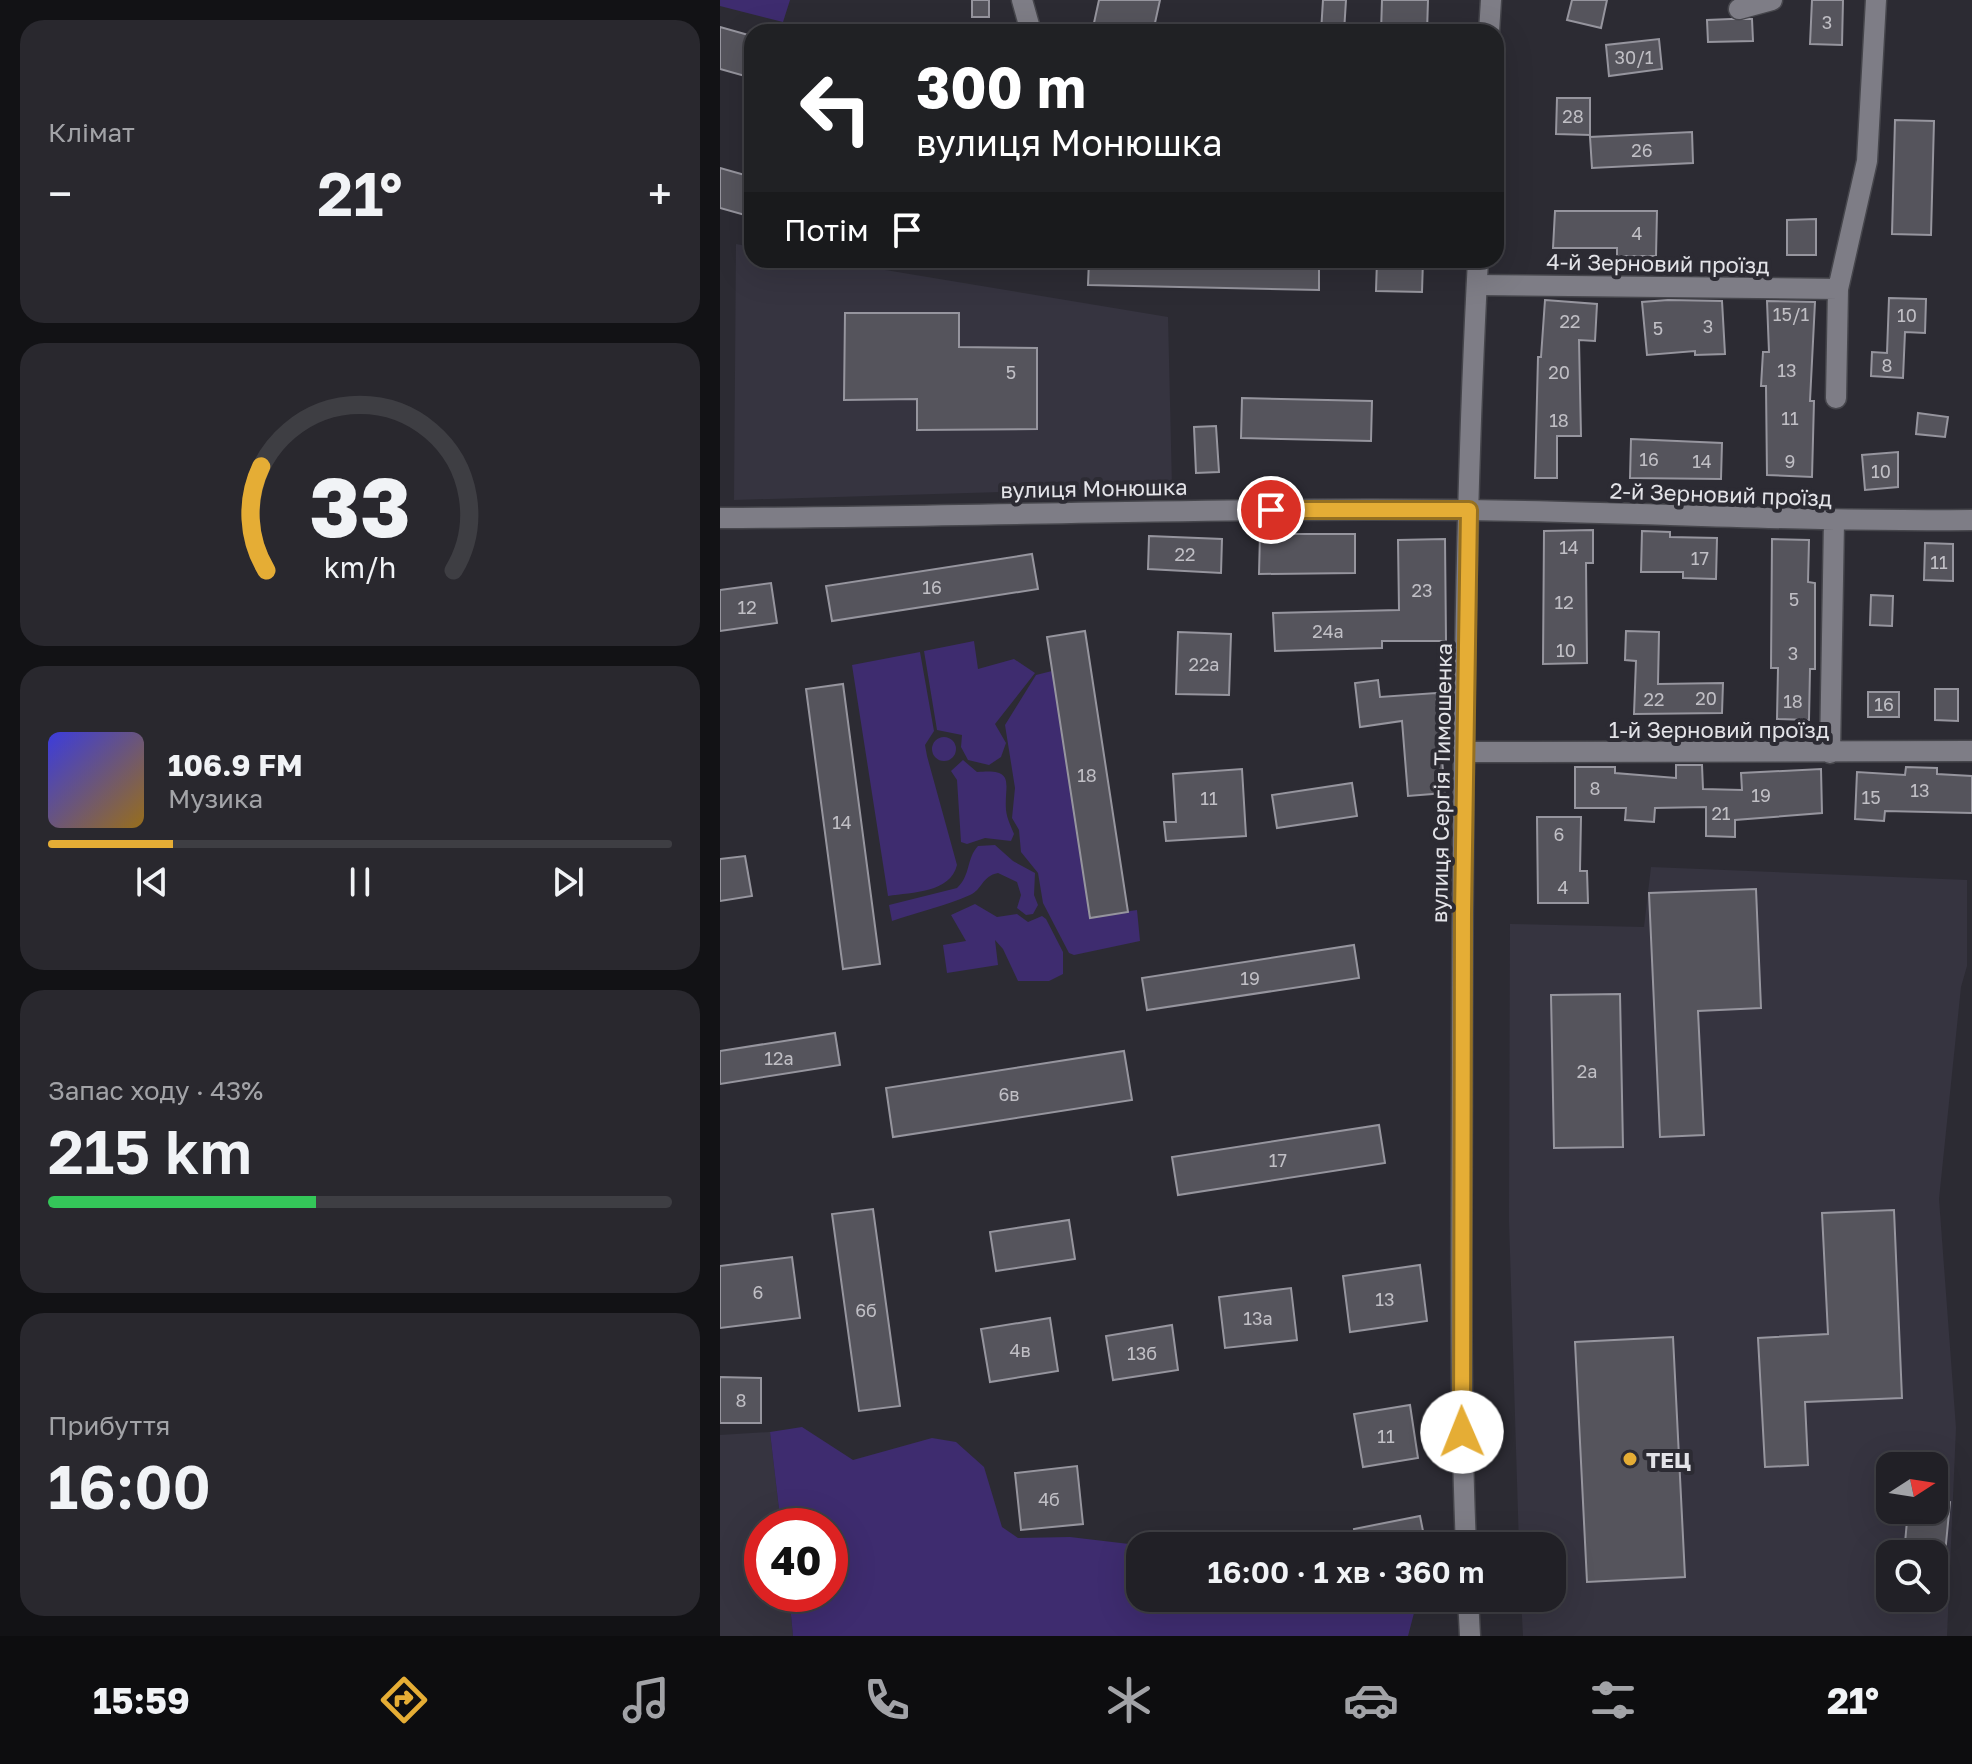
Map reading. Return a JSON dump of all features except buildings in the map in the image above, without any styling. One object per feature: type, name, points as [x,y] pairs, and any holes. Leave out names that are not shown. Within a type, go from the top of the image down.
[{"type":"street","points":[[1022,0],[1029,24]]},
{"type":"street","points":[[1490,24],[1491,0]]},
{"type":"street","points":[[1739,9],[1772,0]]},
{"type":"street","points":[[1836,398],[1838,289],[1867,161],[1876,0]]},
{"type":"street","name":"вулиця Сергія Тимошенка","points":[[1466,1532],[1460,1324],[1469,510],[1478,268]]},
{"type":"street","name":"4-й Зерновий проїзд","points":[[1477,285],[1838,289]]},
{"type":"street","name":"вулиця Монюшка","points":[[720,518],[1240,510],[1469,510]]},
{"type":"street","name":"2-й Зерновий проїзд","points":[[1469,510],[1834,521],[1972,520]]},
{"type":"street","points":[[1830,753],[1834,521]]},
{"type":"street","name":"1-й Зерновий проїзд","points":[[1466,752],[1972,751]]},
{"type":"street","points":[[1469,1612],[1470,1636]]},
{"type":"shaded area","points":[[720,0],[790,0],[783,22],[720,6]]},
{"type":"shaded area","points":[[736,244],[744,246],[744,268],[873,268],[1168,317],[1172,487],[734,500]]},
{"type":"shaded area","points":[[974,641],[978,669],[1014,659],[1035,673],[995,724],[1006,743],[1001,757],[989,765],[968,760],[961,747],[962,735],[937,730],[924,651]]},
{"type":"shaded area","points":[[920,652],[934,731],[925,745],[957,865],[947,881],[939,886],[888,896],[852,665]]},
{"type":"shaded area","points":[[1052,671],[1090,917],[1137,910],[1140,941],[1074,955],[1069,953],[1043,903],[1038,873],[1021,852],[1019,830],[1012,818],[1015,788],[1005,725],[1036,675]]},
{"type":"shaded area","points":[[944,737],[953,740],[956,749],[953,758],[944,761],[935,758],[932,749],[935,740]]},
{"type":"shaded area","points":[[963,760],[977,772],[998,773],[1006,780],[1007,813],[1014,834],[1011,841],[985,838],[967,844],[961,842],[957,780],[951,771]]},
{"type":"shaded area","points":[[995,845],[1013,861],[1035,873],[1034,895],[1038,905],[1033,914],[1026,915],[1017,908],[1021,895],[1017,882],[998,873],[989,877],[970,895],[892,921],[889,905],[957,888],[978,846]]},
{"type":"shaded area","points":[[1651,867],[1967,880],[1967,966],[1961,987],[1939,1199],[1956,1428],[1947,1636],[1523,1636],[1522,1612],[1566,1612],[1566,1532],[1519,1532],[1509,1220],[1510,924],[1644,927]]},
{"type":"shaded area","points":[[975,904],[997,917],[1017,914],[1028,922],[1042,916],[1046,919],[1063,952],[1063,974],[1049,981],[1018,981],[1003,949],[995,940],[998,965],[947,973],[943,945],[966,941],[951,915]]},
{"type":"shaded area","points":[[802,1427],[853,1460],[932,1438],[956,1442],[984,1467],[1002,1527],[1018,1538],[1070,1537],[1126,1544],[1126,1612],[1413,1612],[1408,1636],[793,1636],[791,1612],[848,1612],[848,1508],[779,1508],[770,1432]]},
{"type":"shaded area","points":[[770,1432],[779,1508],[744,1508],[744,1612],[791,1612],[793,1636],[720,1636],[720,1435]]},
{"type":"place","name":"ТЕЦ","points":[[1630,1459]]},
{"type":"route","points":[[1271,510],[1469,510],[1463,914],[1462,1432]]}]
